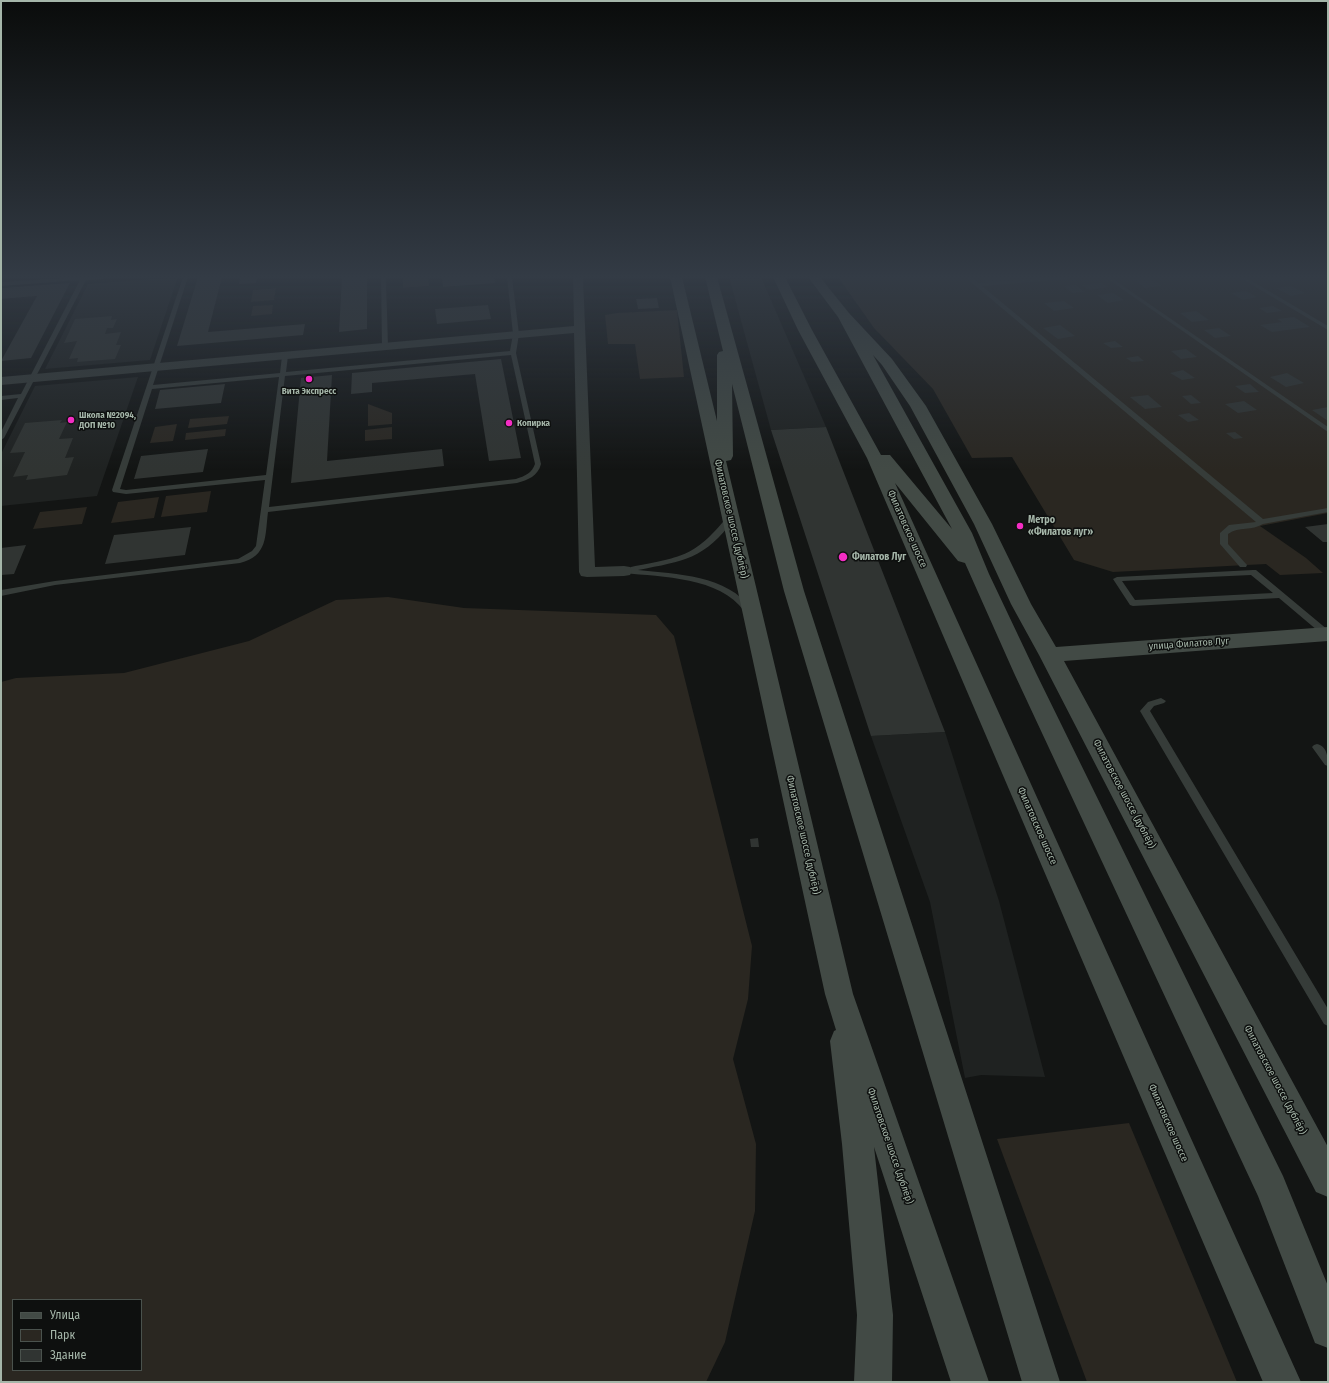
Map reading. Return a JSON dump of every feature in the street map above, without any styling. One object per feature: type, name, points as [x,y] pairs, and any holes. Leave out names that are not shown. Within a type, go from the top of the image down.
[{"type":"street","points":[[1,381],[440,342]]},
{"type":"street","points":[[579,342],[587,572],[624,570]]},
{"type":"street","name":"Филатовское шоссе (дублёр)","points":[[690,342],[839,994],[970,1382]]},
{"type":"street","points":[[724,342],[728,510]]},
{"type":"street","points":[[729,342],[794,591],[1041,1382]]},
{"type":"street","name":"Филатовское шоссе","points":[[811,342],[875,458],[1282,1382]]},
{"type":"street","points":[[858,342],[963,533],[979,574],[1271,1188],[1328,1330]]},
{"type":"street","name":"Филатовское шоссе (дублёр)","points":[[868,342],[888,362],[918,406],[983,524],[1021,604],[1050,655],[1328,1180]]},
{"type":"street","points":[[862,432],[979,574]]},
{"type":"street","name":"улица Филатов Луг","points":[[1050,655],[1327,634]]},
{"type":"street","points":[[839,994],[858,1144],[875,1315],[872,1382]]},
{"type":"lane","points":[[1,438],[51,342]]},
{"type":"lane","points":[[164,342],[116,488],[117,492],[269,477]]},
{"type":"lane","points":[[385,342],[385,347]]},
{"type":"lane","points":[[265,510],[517,481],[532,474],[536,470],[538,464],[513,353],[515,342]]},
{"type":"lane","points":[[1046,342],[1261,522]]},
{"type":"lane","points":[[1201,342],[1328,430]]},
{"type":"lane","points":[[149,387],[513,353]]},
{"type":"lane","points":[[1,593],[55,583],[240,561],[255,553],[260,546],[285,356]]},
{"type":"lane","points":[[1,398],[23,396]]},
{"type":"lane","points":[[624,570],[684,558],[701,550],[716,536],[728,510]]},
{"type":"lane","points":[[1243,565],[1224,544],[1224,533],[1232,528],[1328,510]]},
{"type":"lane","points":[[624,570],[692,579],[718,587],[736,596],[754,617]]},
{"type":"lane","points":[[1281,595],[1133,603],[1117,579],[1253,572],[1281,595],[1327,634]]},
{"type":"lane","points":[[1161,701],[1151,704],[1145,710],[1154,728],[1328,1020]]},
{"type":"lane","points":[[1316,747],[1328,762]]},
{"type":"shaded area","points":[[59,342],[156,342],[150,360],[45,369]]},
{"type":"shaded area","points":[[747,342],[789,342],[826,427],[771,430]]},
{"type":"shaded area","name":"Школа №2094, ДОП №10","points":[[138,377],[97,496],[1,506],[1,454],[35,386]]},
{"type":"shaded area","points":[[945,732],[999,901],[1045,1077],[981,1075],[965,1078],[930,902],[871,736]]},
{"type":"green space","points":[[608,342],[680,342],[684,377],[640,379],[635,344],[608,344]]},
{"type":"green space","points":[[887,342],[1328,342],[1328,513],[1260,526],[1306,558],[1323,573],[1280,575],[1266,564],[1113,572],[1074,560],[1012,457],[972,458],[933,389]]},
{"type":"green space","points":[[368,404],[392,413],[392,424],[368,426]]},
{"type":"green space","points":[[229,416],[227,424],[188,428],[190,419]]},
{"type":"green space","points":[[177,424],[173,441],[150,443],[155,427]]},
{"type":"green space","points":[[392,427],[392,439],[365,441],[365,430]]},
{"type":"green space","points":[[226,429],[225,436],[185,440],[186,433]]},
{"type":"green space","points":[[211,491],[207,512],[161,517],[166,496]]},
{"type":"green space","points":[[159,497],[154,518],[111,523],[118,502]]},
{"type":"green space","points":[[87,507],[82,524],[33,529],[40,512]]},
{"type":"green space","points":[[388,597],[464,608],[656,615],[674,636],[752,946],[748,999],[733,1059],[756,1144],[755,1211],[725,1342],[706,1382],[1,1382],[1,682],[16,678],[124,673],[249,641],[336,600]]},
{"type":"green space","points":[[1129,1123],[1237,1382],[1087,1382],[997,1139]]},
{"type":"building","points":[[12,342],[40,342],[31,358],[1,361]]},
{"type":"building","points":[[77,342],[117,342],[116,345],[121,345],[115,359],[77,362],[78,358],[69,359]]},
{"type":"building","points":[[178,342],[228,342],[177,346]]},
{"type":"building","points":[[1116,342],[1123,347],[1111,348],[1103,343]]},
{"type":"building","points":[[1186,349],[1197,357],[1181,359],[1171,351]]},
{"type":"building","points":[[1138,356],[1144,361],[1132,362],[1126,358]]},
{"type":"building","points":[[501,359],[521,458],[489,461],[475,374],[372,383],[372,392],[351,394],[352,373]]},
{"type":"building","points":[[1183,370],[1195,378],[1182,380],[1170,373]]},
{"type":"building","points":[[1287,373],[1304,383],[1286,387],[1270,377]]},
{"type":"building","points":[[332,375],[327,461],[442,449],[444,466],[291,483],[301,378]]},
{"type":"building","points":[[225,384],[221,403],[155,409],[160,390]]},
{"type":"building","points":[[1250,384],[1259,392],[1245,393],[1235,386]]},
{"type":"building","points":[[1148,395],[1162,407],[1145,409],[1130,397]]},
{"type":"building","points":[[1191,395],[1201,403],[1191,404],[1182,396]]},
{"type":"building","points":[[1244,401],[1257,410],[1238,413],[1225,404]]},
{"type":"building","points":[[1328,407],[1328,421],[1312,410]]},
{"type":"building","points":[[1189,413],[1199,420],[1188,422],[1178,415]]},
{"type":"building","points":[[62,420],[60,423],[67,422],[59,439],[73,438],[65,458],[74,457],[67,475],[26,480],[28,475],[13,477],[25,452],[10,453],[25,423]]},
{"type":"building","points":[[826,427],[945,732],[871,736],[771,430]]},
{"type":"building","points":[[1235,432],[1243,438],[1234,439],[1226,433]]},
{"type":"building","points":[[208,449],[203,472],[134,479],[141,456]]},
{"type":"building","points":[[1328,524],[1328,542],[1323,542],[1305,527]]},
{"type":"building","points":[[191,527],[185,555],[105,564],[114,535]]},
{"type":"building","points":[[26,545],[14,574],[1,575],[1,548]]},
{"type":"building","points":[[758,838],[759,847],[751,847],[750,839]]},
{"type":"place","name":"Вита Экспресс","points":[[309,379]]},
{"type":"place","name":"Школа №2094, ДОП №10","points":[[71,420]]},
{"type":"place","name":"Копирка","points":[[509,423]]},
{"type":"place","name":"Метро «Филатов луг»","points":[[1020,526]]},
{"type":"place","name":"Филатов Луг","points":[[843,557]]}]
